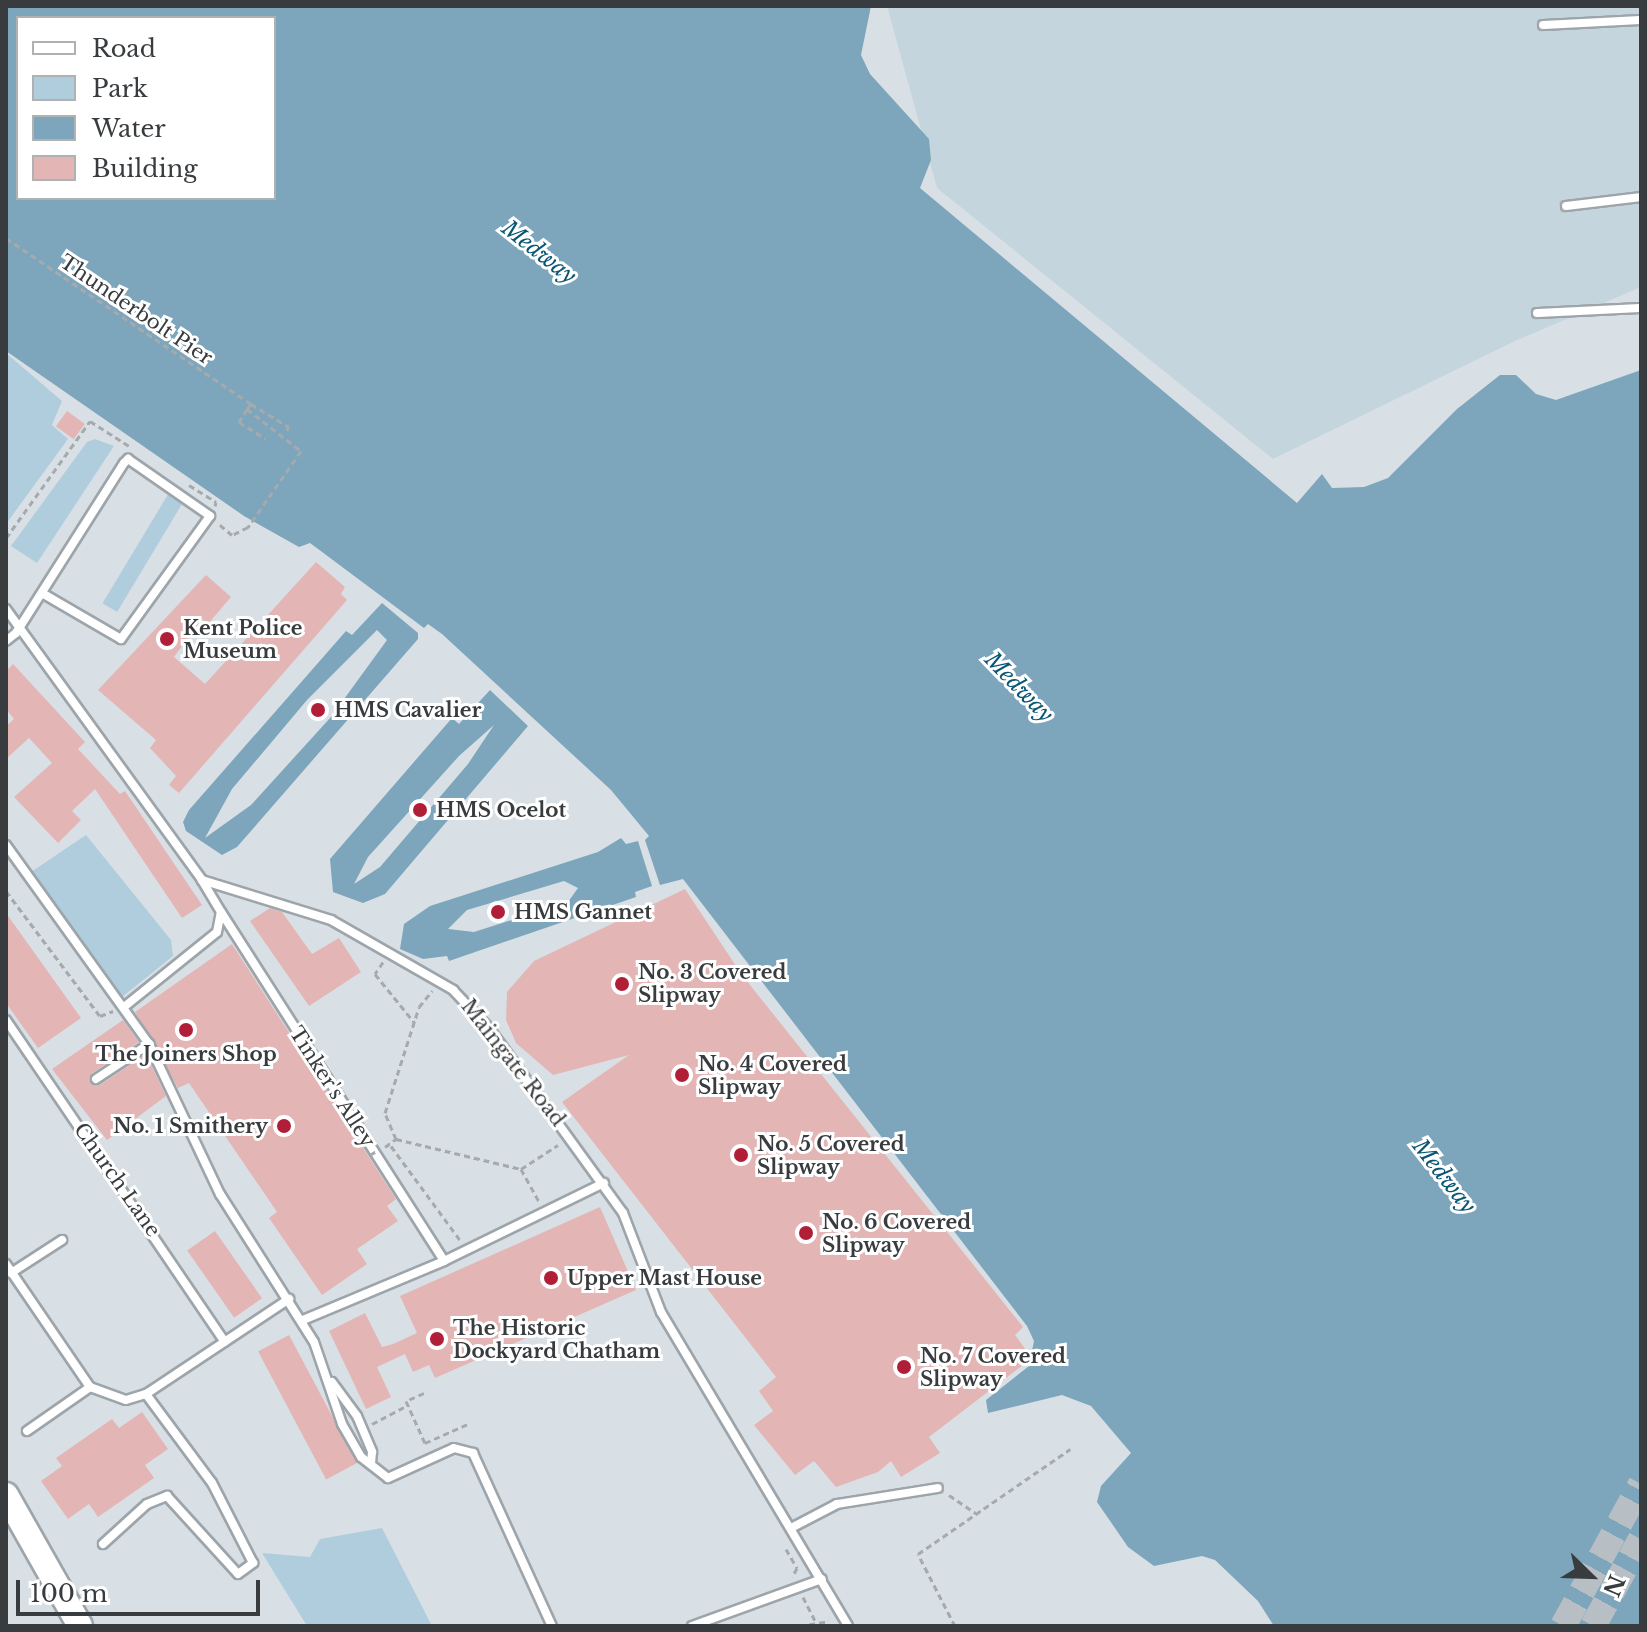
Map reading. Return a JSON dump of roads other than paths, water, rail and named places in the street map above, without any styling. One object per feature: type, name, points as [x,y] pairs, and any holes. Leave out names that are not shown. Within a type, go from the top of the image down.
[{"type":"street","points":[[6,1495],[80,1626]]},
{"type":"lane","points":[[1543,25],[1641,20]]},
{"type":"lane","points":[[1566,206],[1641,197]]},
{"type":"lane","points":[[1537,313],[1641,308]]},
{"type":"lane","points":[[6,640],[42,593],[128,459],[210,516],[121,639],[42,593]]},
{"type":"lane","points":[[6,609],[17,629],[202,880]]},
{"type":"lane","points":[[6,845],[149,1044],[220,1194],[303,1320],[331,1381],[349,1438],[388,1478],[454,1448],[473,1453],[552,1626]]},
{"type":"lane","name":"Tinker's Alley","points":[[202,880],[444,1261]]},
{"type":"lane","name":"Maingate Road","points":[[202,880],[292,904],[389,953],[466,1000],[604,1183],[632,1230],[666,1320],[793,1527],[848,1626]]},
{"type":"lane","points":[[124,1007],[203,946],[217,932],[221,912]]},
{"type":"lane","name":"Church Lane","points":[[6,1020],[225,1342]]},
{"type":"lane","points":[[96,1079],[149,1044]]},
{"type":"lane","points":[[303,1320],[444,1261],[604,1183]]},
{"type":"lane","points":[[62,1240],[9,1268],[90,1387],[126,1400],[146,1394],[289,1299]]},
{"type":"lane","points":[[331,1381],[364,1431],[371,1464]]},
{"type":"lane","points":[[27,1431],[90,1387]]},
{"type":"lane","points":[[103,1544],[147,1504],[167,1496],[238,1574],[253,1563],[212,1483],[146,1394]]},
{"type":"lane","points":[[793,1527],[837,1504],[938,1488]]},
{"type":"lane","points":[[692,1626],[822,1579]]},
{"type":"water","name":"Medway","points":[[6,6],[871,6],[861,55],[870,74],[929,139],[931,160],[920,188],[1297,503],[1322,474],[1332,488],[1364,487],[1388,478],[1457,409],[1500,375],[1516,375],[1536,394],[1556,400],[1641,370],[1641,1626],[1274,1626],[1258,1601],[1215,1560],[1202,1556],[1154,1566],[1128,1547],[1097,1502],[1101,1486],[1131,1453],[1091,1406],[1062,1395],[988,1413],[986,1400],[1029,1366],[1034,1341],[1027,1326],[683,879],[660,885],[645,840],[649,836],[611,790],[442,634],[428,624],[424,628],[310,543],[299,547],[244,516],[6,351]]},
{"type":"water","points":[[382,603],[418,633],[418,639],[237,847],[222,855],[186,831],[183,822],[189,810],[346,631],[352,635]],"holes":[[[377,630],[387,640],[331,717],[251,805],[205,838],[232,789],[307,700]]]},
{"type":"water","points":[[490,690],[528,726],[385,894],[363,903],[333,892],[330,859],[452,718],[459,724]],"holes":[[[494,725],[468,764],[380,867],[354,884],[368,857],[459,756]]]},
{"type":"water","points":[[621,838],[626,844],[638,841],[652,886],[635,892],[636,897],[449,961],[447,956],[423,959],[400,949],[404,924],[430,906],[598,852]],"holes":[[[564,881],[578,888],[568,902],[474,932],[448,929],[467,910]]]},
{"type":"tunnel","points":[[1563,1626],[1641,1484]]},
{"type":"tunnel","points":[[1593,1626],[1641,1539]]},
{"type":"place","name":"Kent Police Museum","points":[[167,639]]},
{"type":"place","name":"HMS Cavalier","points":[[318,710]]},
{"type":"place","name":"HMS Ocelot","points":[[420,810]]},
{"type":"place","name":"HMS Gannet","points":[[498,912]]},
{"type":"place","name":"No. 3 Covered Slipway","points":[[622,984]]},
{"type":"place","name":"The Joiners Shop","points":[[186,1030]]},
{"type":"place","name":"No. 4 Covered Slipway","points":[[682,1075]]},
{"type":"place","name":"No. 1 Smithery","points":[[284,1126]]},
{"type":"place","name":"No. 5 Covered Slipway","points":[[741,1155]]},
{"type":"place","name":"No. 6 Covered Slipway","points":[[806,1233]]},
{"type":"place","name":"Upper Mast House","points":[[551,1278]]},
{"type":"place","name":"The Historic Dockyard Chatham","points":[[437,1339]]},
{"type":"place","name":"No. 7 Covered Slipway","points":[[904,1367]]}]
